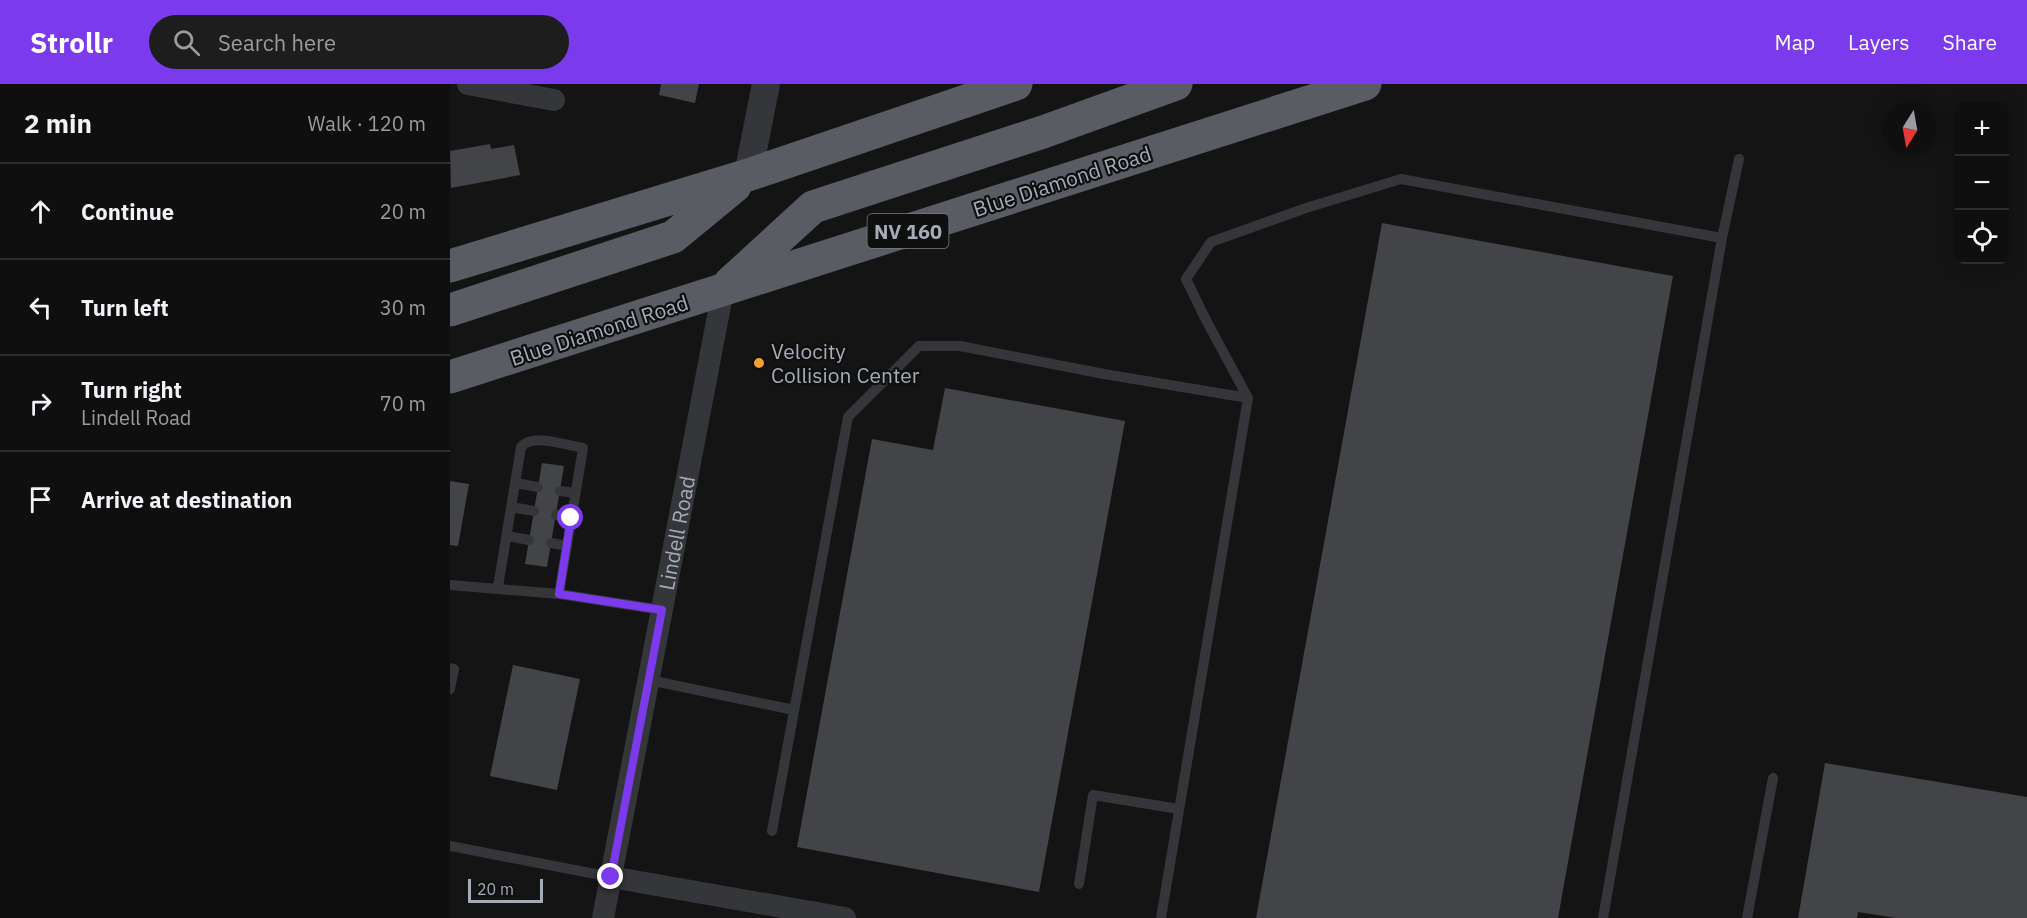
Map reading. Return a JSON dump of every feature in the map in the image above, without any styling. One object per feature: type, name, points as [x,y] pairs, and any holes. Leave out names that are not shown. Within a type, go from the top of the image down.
[{"type":"highway","points":[[450,266],[748,175],[1016,84]]},
{"type":"highway","points":[[723,290],[813,207],[1043,132],[1176,84]]},
{"type":"highway","name":"Blue Diamond Road","points":[[450,377],[1365,84]]},
{"type":"highway","points":[[450,310],[673,237],[748,175]]},
{"type":"street","points":[[468,84],[554,99]]},
{"type":"street","points":[[748,175],[766,84]]},
{"type":"street","name":"Lindell Road","points":[[603,918],[723,290]]},
{"type":"street","points":[[611,877],[845,918]]},
{"type":"lane","points":[[1603,918],[1722,238],[1738,159]]},
{"type":"lane","points":[[1161,918],[1248,398],[1186,279],[1211,242],[1306,208],[1401,179],[1722,238]]},
{"type":"lane","points":[[772,831],[848,417],[919,346],[960,346],[1104,374],[1248,398]]},
{"type":"lane","points":[[498,588],[521,447],[527,441],[536,440],[583,448],[559,594]]},
{"type":"lane","points":[[515,483],[538,487]]},
{"type":"lane","points":[[560,491],[575,493]]},
{"type":"lane","points":[[511,507],[534,511]]},
{"type":"lane","points":[[556,515],[571,518]]},
{"type":"lane","points":[[507,536],[529,540]]},
{"type":"lane","points":[[551,543],[567,546]]},
{"type":"lane","points":[[450,585],[559,594],[662,610]]},
{"type":"lane","points":[[450,668],[454,669],[450,689]]},
{"type":"lane","points":[[649,680],[794,710]]},
{"type":"lane","points":[[1747,918],[1773,778]]},
{"type":"lane","points":[[1079,884],[1094,795],[1179,809]]},
{"type":"lane","points":[[450,846],[611,877]]},
{"type":"building","points":[[661,84],[699,84],[695,103],[659,95]]},
{"type":"building","points":[[490,144],[491,149],[514,145],[520,175],[451,188],[450,151]]},
{"type":"building","points":[[1382,223],[1673,276],[1558,918],[1256,918]]},
{"type":"building","points":[[945,388],[1125,421],[1039,892],[797,847],[872,439],[933,450]]},
{"type":"building","points":[[542,463],[564,466],[547,567],[525,564]]},
{"type":"building","points":[[450,481],[469,484],[458,546],[450,545]]},
{"type":"building","points":[[513,665],[580,679],[557,790],[490,776]]},
{"type":"building","points":[[1825,763],[2027,797],[2027,918],[1896,918],[1858,912],[1857,918],[1798,918]]},
{"type":"place","name":"Velocity Collision Center","points":[[759,363]]},
{"type":"route","points":[[571,518],[559,594],[662,610],[611,877]]}]
